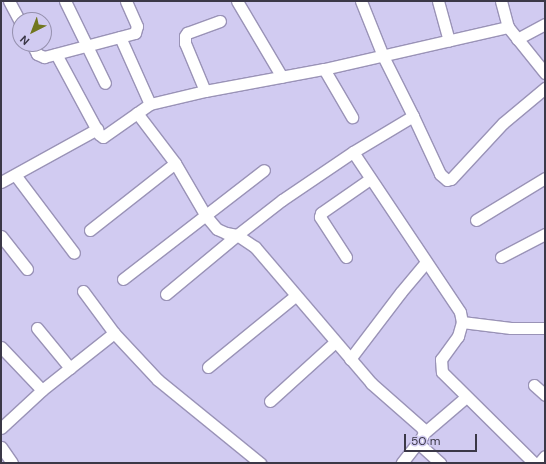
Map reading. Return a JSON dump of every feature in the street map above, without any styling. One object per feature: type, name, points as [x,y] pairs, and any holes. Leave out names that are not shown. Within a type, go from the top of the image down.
[{"type":"street","points":[[9,1],[15,12]]},
{"type":"street","points":[[65,1],[105,83]]},
{"type":"street","points":[[37,52],[40,56],[56,54],[87,44],[136,33],[138,30],[126,1]]},
{"type":"street","points":[[237,1],[282,77]]},
{"type":"street","points":[[361,1],[383,56],[440,174],[447,180],[450,179],[503,124],[545,88]]},
{"type":"street","points":[[438,1],[449,41]]},
{"type":"street","points":[[501,1],[508,27],[545,73]]},
{"type":"street","points":[[205,91],[185,43],[184,36],[187,33],[220,21]]},
{"type":"street","points":[[517,39],[545,24]]},
{"type":"street","points":[[56,54],[97,129],[103,137],[108,135],[137,112],[150,104],[205,91],[324,69],[508,27]]},
{"type":"street","points":[[120,37],[150,104]]},
{"type":"street","points":[[324,69],[352,117]]},
{"type":"street","points":[[137,112],[175,163],[206,216],[216,229],[237,235],[255,247],[370,383],[422,428],[421,438],[440,463]]},
{"type":"street","points":[[166,294],[282,200],[353,152],[413,116]]},
{"type":"street","points":[[1,182],[16,176],[97,129]]},
{"type":"street","points":[[353,152],[460,312],[462,322],[458,336],[441,360],[440,365],[442,372],[534,463]]},
{"type":"street","points":[[90,230],[175,163]]},
{"type":"street","points":[[123,279],[264,170]]},
{"type":"street","points":[[16,176],[74,253]]},
{"type":"street","points":[[476,220],[545,178]]},
{"type":"street","points":[[346,257],[320,216],[321,213],[370,179]]},
{"type":"street","points":[[501,257],[545,234]]},
{"type":"street","points":[[1,236],[27,268]]},
{"type":"street","points":[[350,359],[426,262]]},
{"type":"street","points":[[82,291],[114,333],[158,380],[260,463]]},
{"type":"street","points":[[208,367],[295,296]]},
{"type":"street","points":[[462,322],[511,328],[545,328]]},
{"type":"street","points":[[37,328],[70,368]]},
{"type":"street","points":[[1,428],[42,390],[114,333]]},
{"type":"street","points":[[270,401],[335,342]]},
{"type":"street","points":[[1,347],[42,390]]},
{"type":"street","points":[[534,385],[545,395]]},
{"type":"street","points":[[402,463],[421,438],[466,397]]},
{"type":"street","points":[[1,447],[12,463]]},
{"type":"street","points":[[539,463],[545,456]]}]
